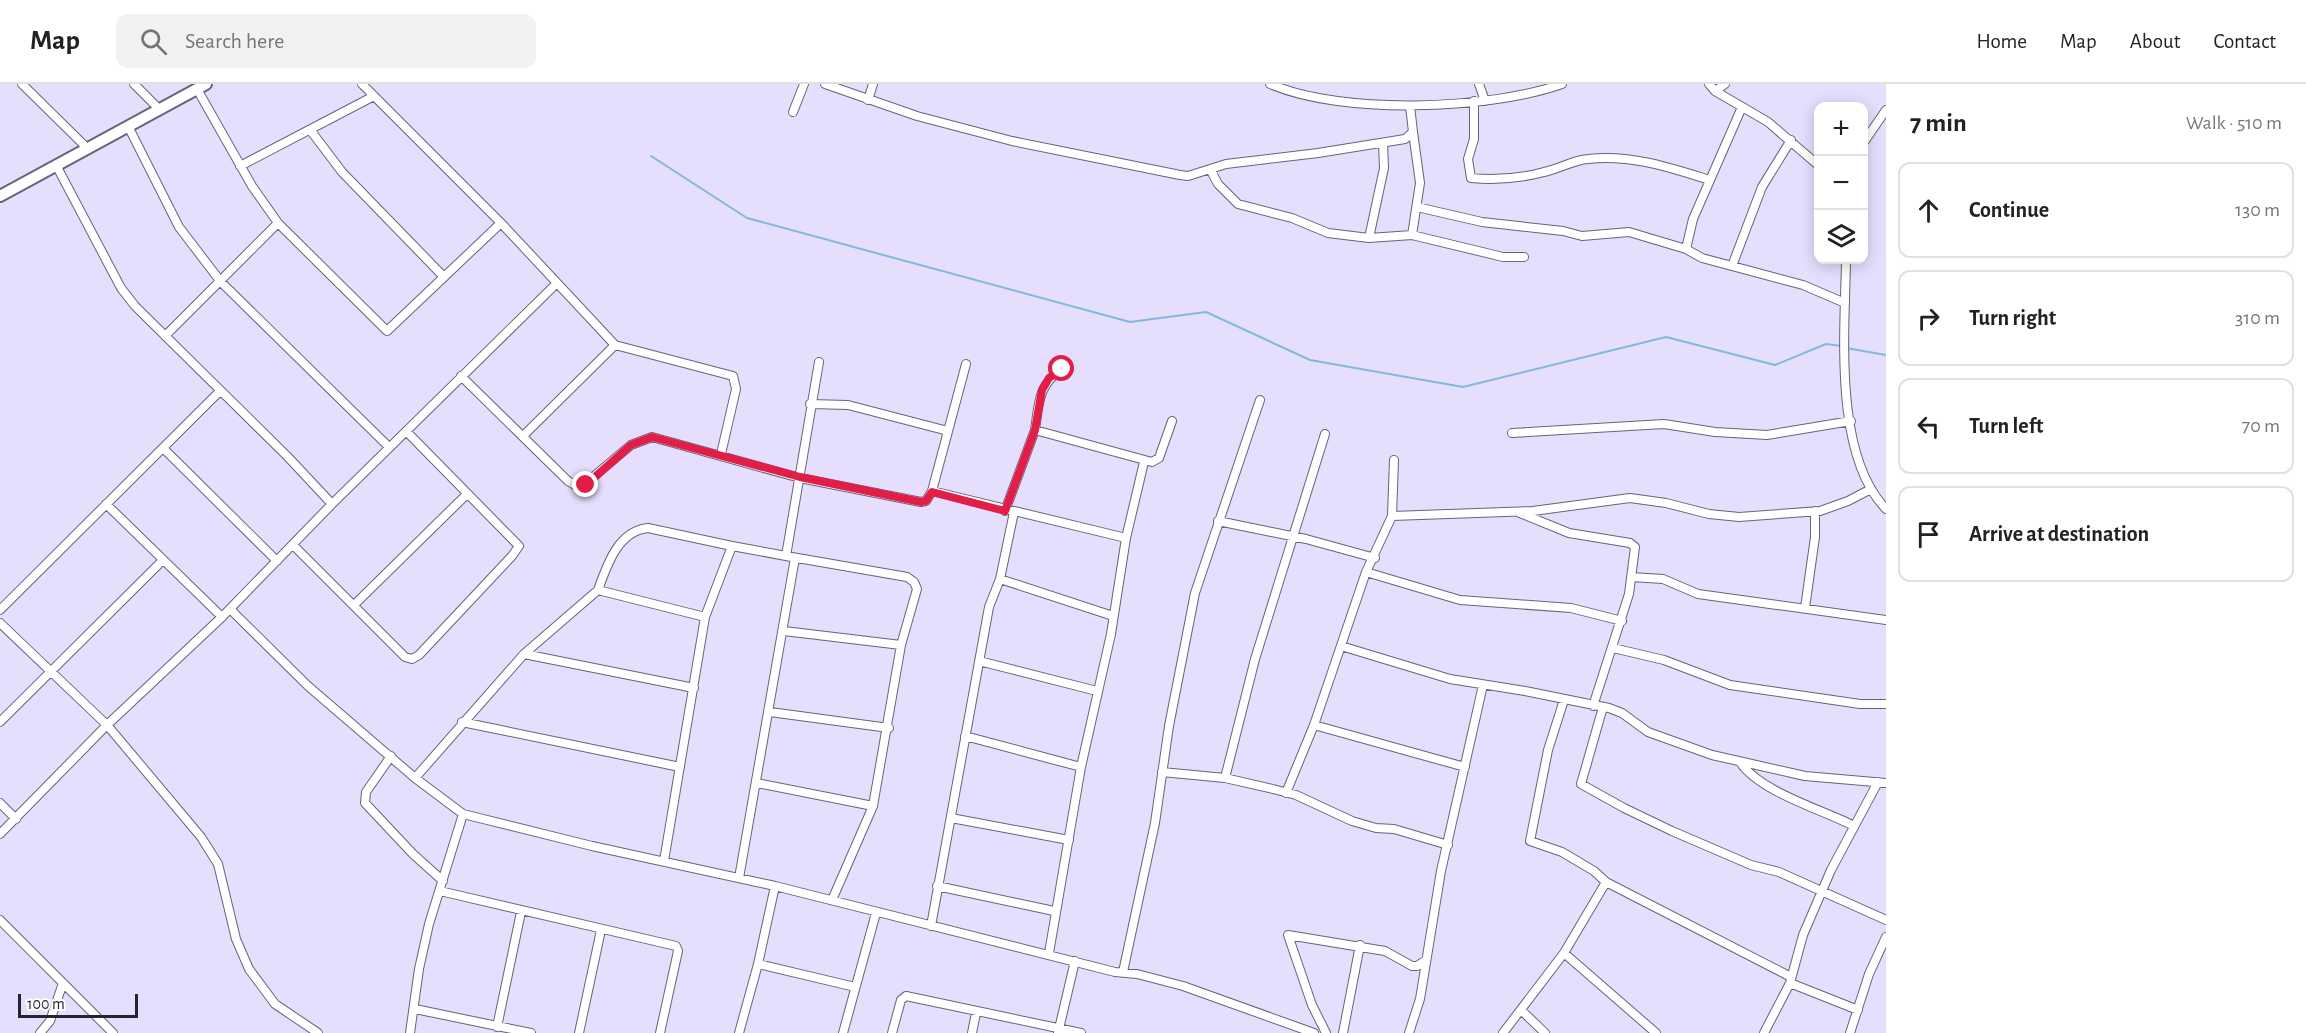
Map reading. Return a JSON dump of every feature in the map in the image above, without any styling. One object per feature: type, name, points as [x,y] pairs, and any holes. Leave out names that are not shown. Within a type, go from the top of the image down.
[{"type":"street","points":[[21,84],[87,148]]},
{"type":"street","points":[[134,84],[159,109]]},
{"type":"street","points":[[362,84],[501,224],[615,345],[733,376],[736,389],[721,454]]},
{"type":"street","points":[[793,112],[804,84]]},
{"type":"street","points":[[825,84],[868,100],[1012,141],[1188,176],[1232,163],[1405,139],[1413,132]]},
{"type":"street","points":[[868,100],[873,84]]},
{"type":"street","points":[[1270,84],[1291,93],[1410,106],[1485,101],[1531,94],[1562,84]]},
{"type":"street","points":[[1479,84],[1485,101]]},
{"type":"street","points":[[1708,84],[1715,91],[1791,140],[1814,161]]},
{"type":"street","points":[[1715,91],[1719,92],[1725,84]]},
{"type":"street","points":[[0,196],[201,87],[240,166],[278,223],[387,331],[501,224]]},
{"type":"street","points":[[240,166],[311,131],[374,96]]},
{"type":"street","points":[[1474,101],[1474,139],[1468,159],[1471,178],[1491,179],[1543,173],[1581,160],[1615,158],[1657,164],[1710,180]]},
{"type":"street","points":[[1410,106],[1420,183],[1413,235]]},
{"type":"street","points":[[1686,249],[1693,219],[1742,107]]},
{"type":"street","points":[[1868,135],[1886,110]]},
{"type":"street","points":[[129,126],[179,227],[221,282],[389,447]]},
{"type":"street","points":[[311,131],[342,172],[444,278]]},
{"type":"street","points":[[1732,266],[1762,187],[1791,140]]},
{"type":"street","points":[[1369,238],[1384,168],[1383,143]]},
{"type":"street","points":[[56,165],[121,288],[135,306],[332,504]]},
{"type":"street","points":[[1210,169],[1218,184],[1238,204],[1292,218],[1328,233],[1369,238],[1413,235],[1503,257],[1524,257]]},
{"type":"street","points":[[1416,207],[1482,222],[1563,231],[1574,236],[1629,232],[1686,249],[1702,258],[1803,285],[1845,303]]},
{"type":"street","points":[[165,336],[278,223]]},
{"type":"street","points":[[1846,264],[1845,366],[1851,421],[1856,451],[1870,489],[1886,509]]},
{"type":"street","points":[[0,834],[107,725],[222,617],[389,447],[556,284]]},
{"type":"street","points":[[524,435],[615,345]]},
{"type":"street","points":[[786,556],[810,404],[819,362]]},
{"type":"street","points":[[461,376],[524,435],[568,482],[580,488],[631,445],[645,438],[660,437],[800,477],[921,502],[926,501],[932,492],[966,364]]},
{"type":"street","points":[[1005,511],[1035,430],[1042,390],[1049,378],[1062,369]]},
{"type":"street","points":[[0,610],[220,391]]},
{"type":"street","points":[[1122,972],[1153,833],[1195,592],[1260,400]]},
{"type":"street","points":[[810,404],[848,405],[948,431]]},
{"type":"street","points":[[1035,430],[1144,462],[1158,460],[1172,421]]},
{"type":"street","points":[[1512,433],[1664,424],[1715,432],[1767,435],[1851,421]]},
{"type":"street","points":[[293,545],[405,657],[412,659],[419,655],[517,551],[519,546],[406,431]]},
{"type":"street","points":[[1225,778],[1255,660],[1325,434]]},
{"type":"street","points":[[163,447],[277,561]]},
{"type":"street","points":[[1286,793],[1314,725],[1366,572],[1375,558],[1392,516],[1394,460]]},
{"type":"street","points":[[1049,953],[1054,911],[1113,616],[1126,538],[1144,462]]},
{"type":"street","points":[[1392,516],[1519,512],[1630,498],[1666,503],[1727,517],[1815,512],[1834,507],[1870,489]]},
{"type":"street","points":[[932,492],[1126,538]]},
{"type":"street","points":[[354,605],[467,494]]},
{"type":"street","points":[[106,504],[222,617]]},
{"type":"street","points":[[931,926],[989,607],[1000,579],[1014,512]]},
{"type":"street","points":[[1519,512],[1569,534],[1633,544],[1635,547],[1622,621],[1593,706]]},
{"type":"street","points":[[1804,608],[1815,537],[1815,512]]},
{"type":"street","points":[[1218,521],[1375,558]]},
{"type":"street","points":[[415,778],[524,654],[598,590],[616,550],[627,537],[640,529],[648,528],[907,578],[915,582],[917,589],[902,645],[889,728],[873,806],[832,900]]},
{"type":"street","points":[[664,861],[705,617],[732,546]]},
{"type":"street","points":[[740,878],[795,558]]},
{"type":"street","points":[[0,722],[49,670],[163,560]]},
{"type":"street","points":[[1366,572],[1460,600],[1571,608],[1622,621]]},
{"type":"street","points":[[1631,577],[1663,579],[1698,594],[1886,620]]},
{"type":"street","points":[[1000,579],[1113,616]]},
{"type":"street","points":[[598,590],[705,617]]},
{"type":"street","points":[[230,609],[308,686],[415,778],[463,814],[592,846],[775,886],[876,913],[1183,986],[1314,1033]]},
{"type":"street","points":[[0,623],[107,725],[212,851],[218,864],[236,939],[255,980],[275,1004],[318,1033]]},
{"type":"street","points":[[784,631],[902,645]]},
{"type":"street","points":[[1341,646],[1432,674],[1483,686],[1525,691],[1602,707],[1622,713],[1643,729],[1657,736],[1740,762],[1805,776],[1882,783],[1854,826],[1822,893],[1797,949],[1790,980],[1764,1033]]},
{"type":"street","points":[[1612,648],[1664,660],[1730,685],[1860,704],[1886,704]]},
{"type":"street","points":[[524,654],[694,688]]},
{"type":"street","points":[[979,661],[1097,691]]},
{"type":"street","points":[[1409,1033],[1420,999],[1448,845],[1483,686]]},
{"type":"street","points":[[1564,700],[1548,750],[1529,839],[1534,844],[1562,852],[1606,882],[1790,980],[1858,1010]]},
{"type":"street","points":[[1602,707],[1581,784],[1623,808],[1672,831],[1751,865],[1779,872],[1886,920]]},
{"type":"street","points":[[770,712],[889,728]]},
{"type":"street","points":[[462,722],[680,767]]},
{"type":"street","points":[[1314,725],[1465,767]]},
{"type":"street","points":[[965,736],[1082,767]]},
{"type":"street","points":[[391,756],[366,792],[365,803],[413,854],[443,881]]},
{"type":"street","points":[[1740,762],[1748,774],[1763,785],[1854,826]]},
{"type":"street","points":[[1162,772],[1225,778],[1286,793],[1352,821],[1376,828],[1395,829],[1448,845]]},
{"type":"street","points":[[757,783],[873,806]]},
{"type":"street","points":[[0,803],[16,819]]},
{"type":"street","points":[[410,1033],[415,1009],[418,969],[429,924],[463,814]]},
{"type":"street","points":[[951,818],[1068,840]]},
{"type":"street","points":[[1503,1033],[1564,953],[1606,882]]},
{"type":"street","points":[[739,1033],[758,964],[775,886]]},
{"type":"street","points":[[937,886],[1054,911]]},
{"type":"street","points":[[440,891],[677,948],[660,1033]]},
{"type":"street","points":[[497,1027],[521,912]]},
{"type":"street","points":[[843,1033],[876,913]]},
{"type":"street","points":[[0,920],[112,1033]]},
{"type":"street","points":[[579,1033],[602,930]]},
{"type":"street","points":[[1326,1033],[1312,1005],[1287,936],[1360,945],[1385,951],[1412,966],[1425,962]]},
{"type":"street","points":[[1850,1033],[1869,974],[1886,937]]},
{"type":"street","points":[[1343,1033],[1360,945]]},
{"type":"street","points":[[1564,953],[1656,1033]]},
{"type":"street","points":[[1058,1031],[1075,961]]},
{"type":"street","points":[[758,964],[855,987]]},
{"type":"street","points":[[40,1033],[50,1021],[63,983]]},
{"type":"street","points":[[892,1033],[901,1000],[906,996],[1058,1031],[1081,1033]]},
{"type":"street","points":[[415,1009],[531,1033]]},
{"type":"street","points":[[1521,1010],[1545,1033]]},
{"type":"street","points":[[972,1033],[976,1013]]},
{"type":"waterway","points":[[651,156],[747,218],[1130,322],[1206,312],[1310,360],[1463,387],[1666,337],[1775,365],[1826,344],[1841,346]]},
{"type":"waterway","points":[[1846,348],[1886,355]]},
{"type":"route","points":[[586,485],[631,445],[645,438],[660,437],[800,477],[921,502],[926,501],[932,492],[1005,511],[1013,482],[1035,430],[1042,390],[1049,378],[1062,369]]}]
